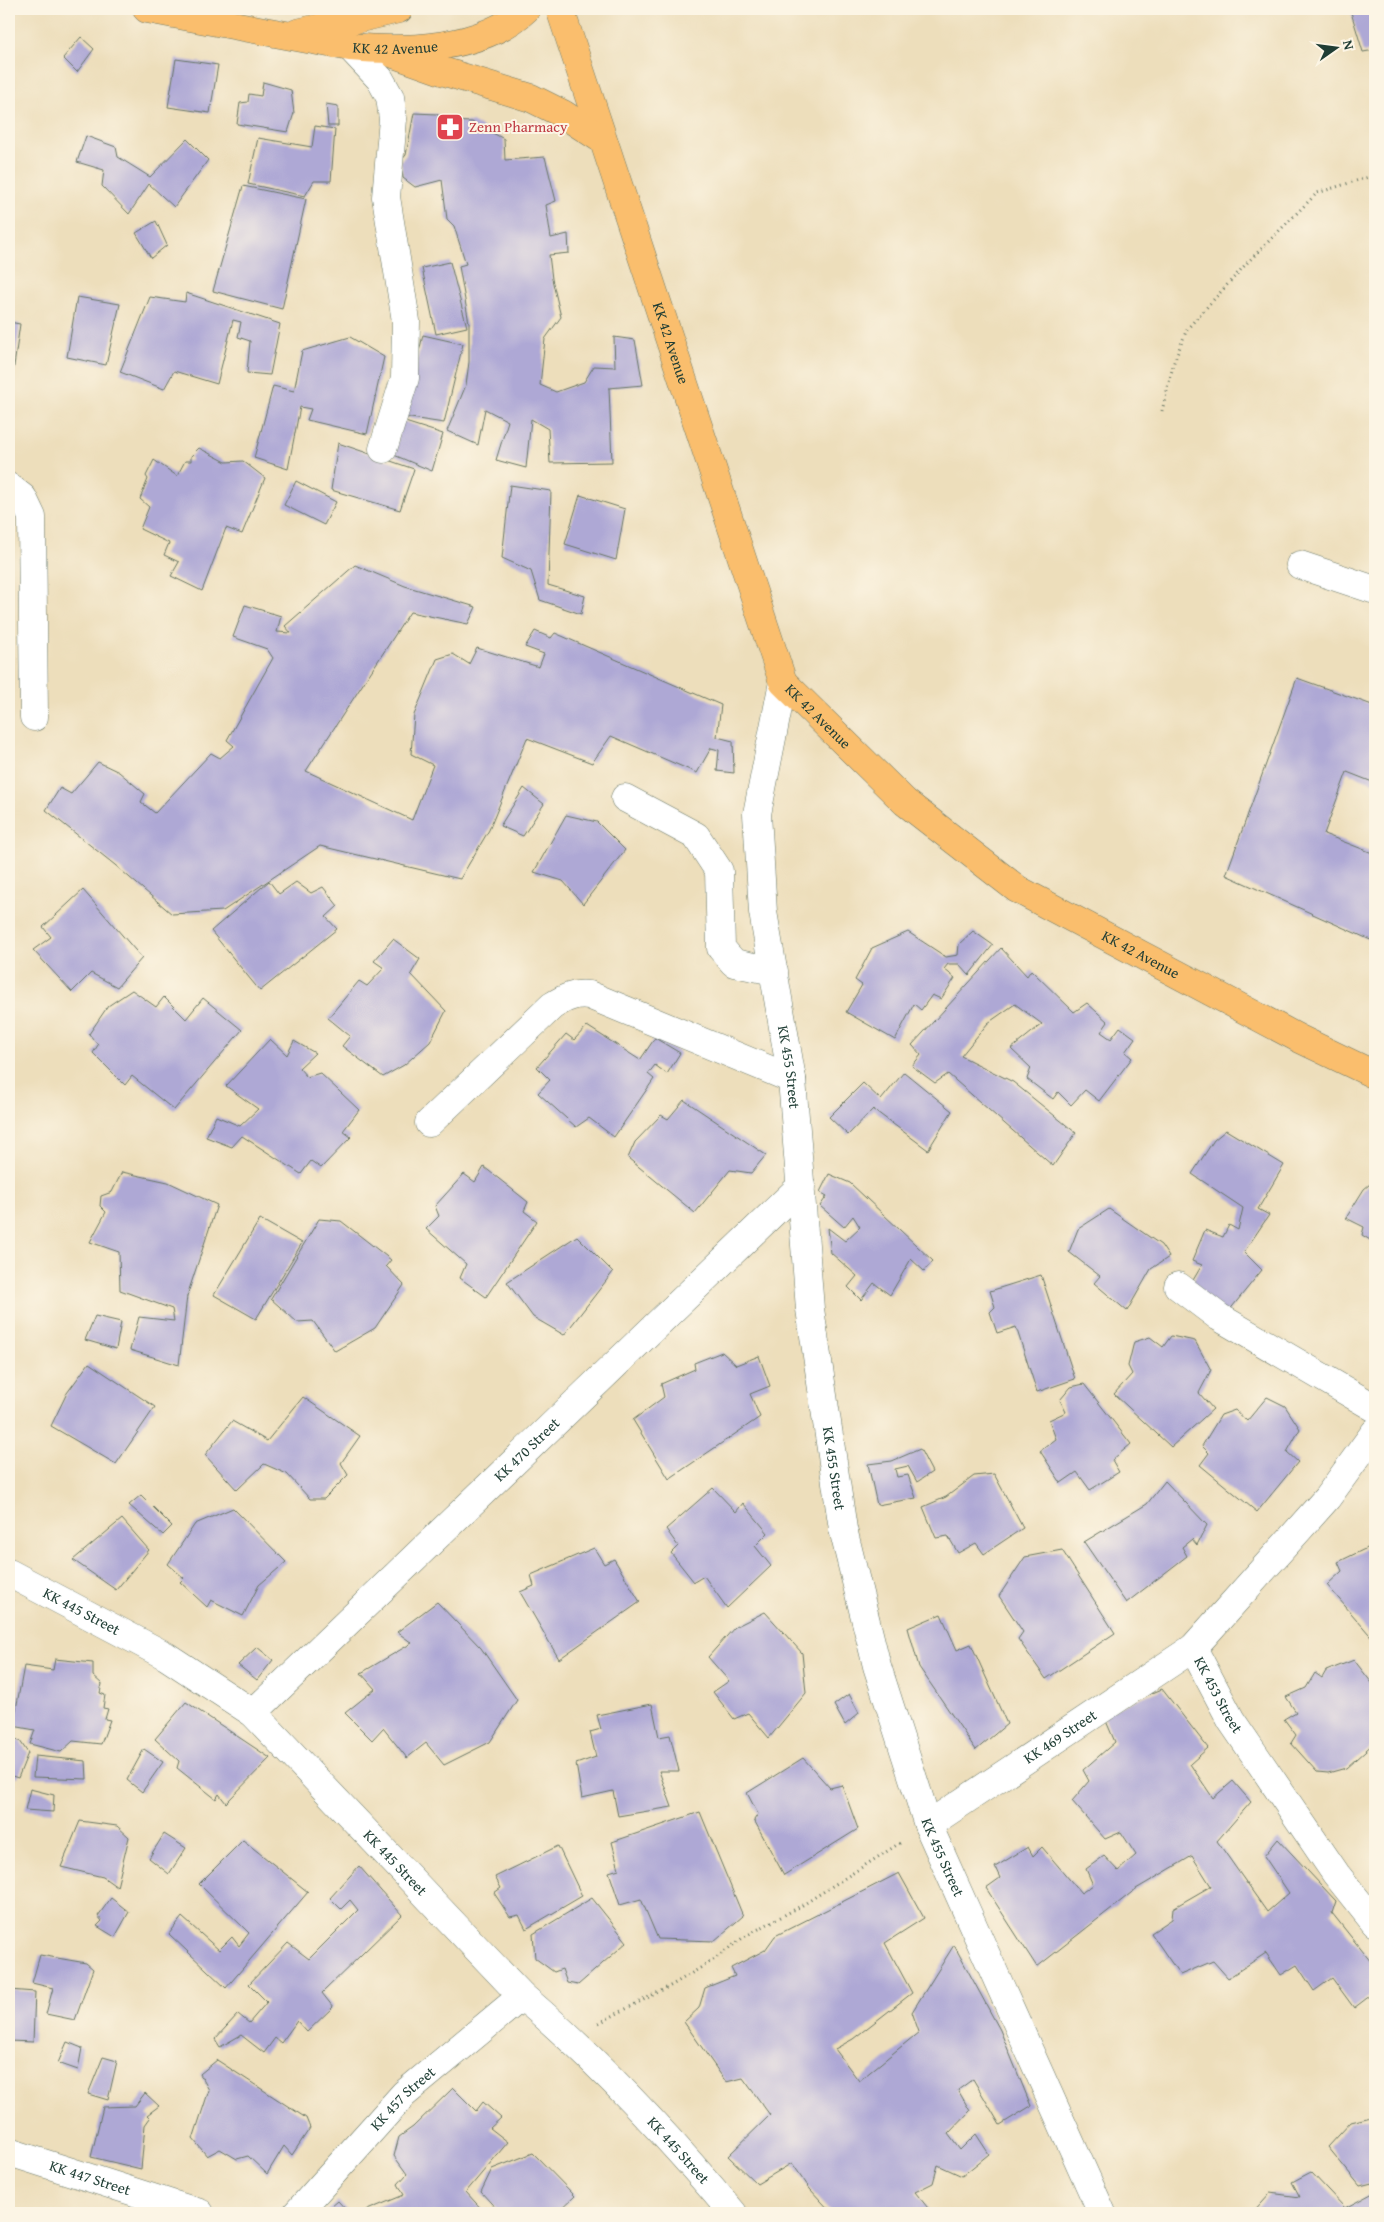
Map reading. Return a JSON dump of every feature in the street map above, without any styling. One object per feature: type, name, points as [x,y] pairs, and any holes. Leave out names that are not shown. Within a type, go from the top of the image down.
[{"type":"main road","name":"KK 42 Avenue","points":[[147,9],[350,47],[383,50],[440,47],[476,37],[518,16],[526,9]]},
{"type":"main road","points":[[288,35],[321,9]]},
{"type":"main road","name":"KK 42 Avenue","points":[[288,35],[399,9]]},
{"type":"main road","name":"KK 42 Avenue","points":[[560,9],[783,682],[905,802],[1017,889],[1298,1038],[1375,1075]]},
{"type":"main road","points":[[383,50],[442,72],[531,98],[563,114],[603,140]]},
{"type":"street","points":[[350,47],[380,79],[390,97],[393,119],[386,197],[406,321],[405,378],[383,449]]},
{"type":"street","points":[[9,487],[23,498],[32,517],[34,717]]},
{"type":"street","points":[[1300,565],[1375,590]]},
{"type":"street","name":"KK 455 Street","points":[[783,682],[757,814],[764,912],[792,1079],[810,1309],[842,1529],[877,1666],[928,1825],[1102,2213]]},
{"type":"street","points":[[625,798],[696,836],[719,871],[721,948],[734,963],[774,971]]},
{"type":"street","points":[[429,1123],[552,1006],[566,997],[579,994],[589,995],[792,1079]]},
{"type":"street","name":"KK 470 Street","points":[[253,1713],[801,1186]]},
{"type":"street","points":[[1178,1286],[1219,1317],[1375,1408]]},
{"type":"street","name":"KK 453 Street","points":[[1375,1432],[1327,1498],[1193,1648],[1231,1720],[1336,1874],[1375,1923]]},
{"type":"street","name":"KK 445 Street","points":[[9,1573],[166,1656],[253,1713],[522,1996],[570,2037],[686,2158],[733,2213]]},
{"type":"street","name":"KK 469 Street","points":[[928,1825],[1193,1648]]},
{"type":"street","name":"KK 457 Street","points":[[297,2213],[404,2094],[522,1996]]},
{"type":"street","name":"KK 447 Street","points":[[9,2152],[200,2213]]},
{"type":"path","points":[[1162,412],[1174,362],[1187,329],[1247,263],[1317,193],[1375,175]]},
{"type":"path","points":[[570,2037],[672,1985],[712,1961],[744,1937],[801,1906],[928,1825]]},
{"type":"building","points":[[1350,9],[1375,9],[1375,50],[1363,52]]},
{"type":"building","points":[[81,37],[94,49],[77,72],[63,58]]},
{"type":"building","points":[[176,59],[218,65],[210,113],[168,107]]},
{"type":"building","points":[[263,82],[291,90],[294,113],[288,132],[237,124],[240,103],[248,102],[249,94],[261,96]]},
{"type":"building","points":[[9,86],[15,86],[10,138],[9,138]]},
{"type":"building","points":[[326,104],[338,106],[338,126],[328,126]]},
{"type":"building","points":[[414,113],[437,114],[443,121],[472,122],[504,139],[505,160],[545,157],[556,201],[546,205],[551,238],[568,234],[569,253],[549,255],[552,279],[561,317],[545,339],[540,385],[556,392],[584,382],[594,366],[615,367],[614,337],[635,340],[643,385],[609,388],[612,462],[550,463],[548,429],[531,419],[526,468],[496,460],[508,421],[485,409],[478,445],[447,431],[466,385],[469,362],[469,323],[459,266],[466,264],[454,226],[447,219],[442,180],[415,187],[403,178],[401,161],[406,155]]},
{"type":"building","points":[[315,126],[335,129],[331,181],[314,181],[305,196],[248,184],[258,138],[312,147]]},
{"type":"building","points":[[86,136],[116,147],[118,157],[150,177],[187,139],[208,160],[174,207],[149,184],[129,214],[102,186],[104,170],[77,162]]},
{"type":"building","points":[[243,186],[306,199],[282,309],[213,291]]},
{"type":"building","points":[[156,221],[167,245],[151,258],[136,233]]},
{"type":"building","points":[[450,262],[467,327],[436,334],[422,268]]},
{"type":"building","points":[[186,293],[280,324],[270,375],[247,373],[250,341],[238,337],[241,322],[233,320],[217,384],[174,371],[164,389],[120,372],[150,297],[185,302]]},
{"type":"building","points":[[77,297],[120,304],[106,365],[67,357]]},
{"type":"building","points":[[9,322],[20,324],[10,394],[9,394]]},
{"type":"building","points":[[423,335],[463,344],[444,423],[404,417]]},
{"type":"building","points":[[350,337],[384,357],[367,434],[307,420],[311,409],[300,407],[288,469],[254,458],[273,386],[294,391],[302,351]]},
{"type":"building","points":[[402,421],[443,434],[432,471],[394,455]]},
{"type":"building","points":[[338,443],[414,469],[400,510],[331,490]]},
{"type":"building","points":[[199,448],[226,462],[243,461],[265,478],[242,534],[226,528],[202,591],[171,576],[179,562],[164,555],[169,543],[140,529],[149,507],[140,499],[148,479],[146,476],[154,460],[177,476],[185,461],[191,461],[191,456]]},
{"type":"building","points":[[296,481],[336,502],[324,525],[284,505]]},
{"type":"building","points":[[510,485],[551,491],[548,585],[585,596],[581,614],[540,600],[531,571],[502,558]]},
{"type":"building","points":[[580,495],[625,509],[616,560],[565,544]]},
{"type":"building","points":[[355,565],[405,586],[476,607],[468,624],[410,612],[306,771],[412,820],[433,765],[411,754],[414,715],[437,659],[453,654],[469,664],[477,648],[539,667],[544,654],[525,647],[535,631],[551,638],[555,633],[721,705],[717,737],[733,741],[734,773],[717,771],[719,750],[711,748],[697,773],[611,736],[592,763],[527,738],[489,830],[460,879],[320,846],[223,911],[172,914],[115,865],[46,810],[60,788],[71,794],[98,762],[119,772],[145,794],[141,802],[155,813],[211,753],[220,758],[234,746],[227,740],[273,658],[267,649],[233,637],[245,605],[281,616],[277,632],[291,633],[285,626]]},
{"type":"building","points":[[1297,678],[1375,706],[1375,783],[1347,772],[1324,834],[1375,854],[1375,942],[1226,875]]},
{"type":"building","points":[[524,788],[544,804],[523,836],[500,826]]},
{"type":"building","points":[[566,815],[597,822],[625,850],[583,904],[563,881],[534,872]]},
{"type":"building","points":[[269,881],[279,894],[296,882],[311,893],[323,887],[338,906],[326,917],[337,929],[260,991],[211,931]]},
{"type":"building","points":[[83,890],[142,958],[117,987],[91,973],[72,992],[33,950],[51,937],[43,927]]},
{"type":"building","points":[[973,931],[993,945],[969,975],[959,964],[948,964],[944,969],[955,978],[941,999],[932,995],[921,1010],[914,1004],[895,1040],[846,1012],[862,985],[855,980],[872,948],[908,932],[946,957],[958,955],[959,944]]},
{"type":"building","points":[[393,939],[420,959],[411,974],[446,1011],[430,1042],[404,1065],[383,1077],[342,1046],[350,1036],[328,1018],[359,981],[367,986],[384,968],[374,961]]},
{"type":"building","points":[[1001,948],[1027,976],[1031,970],[1074,1012],[1087,1003],[1108,1022],[1101,1032],[1111,1039],[1120,1027],[1135,1038],[1125,1052],[1132,1058],[1099,1101],[1085,1090],[1071,1105],[1058,1092],[1053,1099],[1027,1079],[1031,1068],[1011,1049],[1042,1024],[1015,1004],[988,1023],[961,1056],[1013,1082],[1076,1133],[1053,1166],[948,1074],[935,1083],[912,1066],[921,1055],[912,1045]]},
{"type":"building","points":[[132,990],[156,1007],[164,997],[186,1019],[203,998],[242,1030],[174,1110],[132,1076],[125,1085],[93,1053],[98,1045],[89,1034],[108,1006]]},
{"type":"building","points":[[587,1026],[640,1060],[655,1038],[680,1053],[667,1074],[655,1065],[648,1074],[654,1079],[614,1137],[589,1118],[576,1127],[538,1093],[550,1080],[537,1067],[566,1034],[574,1040]]},
{"type":"building","points":[[270,1039],[287,1055],[294,1041],[315,1053],[299,1068],[307,1077],[320,1073],[359,1110],[343,1131],[351,1137],[321,1168],[311,1161],[301,1174],[242,1136],[232,1147],[206,1137],[216,1116],[240,1126],[258,1109],[226,1086]]},
{"type":"building","points":[[904,1072],[952,1111],[928,1150],[873,1109],[848,1135],[829,1117],[863,1083],[881,1100]]},
{"type":"building","points":[[684,1100],[766,1155],[751,1173],[730,1170],[695,1213],[628,1158],[635,1142],[661,1115],[668,1119]]},
{"type":"building","points":[[1226,1130],[1284,1165],[1258,1209],[1269,1215],[1244,1252],[1262,1270],[1224,1317],[1189,1287],[1202,1265],[1192,1261],[1205,1230],[1223,1237],[1229,1225],[1238,1230],[1243,1208],[1192,1174],[1214,1140]]},
{"type":"building","points":[[484,1167],[528,1202],[524,1211],[537,1221],[486,1297],[460,1278],[466,1264],[426,1229],[439,1216],[435,1206],[464,1174],[475,1182]]},
{"type":"building","points":[[122,1172],[168,1182],[217,1205],[187,1296],[179,1365],[130,1350],[139,1317],[174,1321],[172,1309],[120,1290],[119,1252],[90,1242],[106,1212],[100,1206],[101,1196],[112,1192]]},
{"type":"building","points":[[829,1174],[850,1183],[933,1261],[924,1271],[911,1259],[890,1295],[874,1283],[861,1300],[848,1287],[857,1276],[831,1253],[828,1228],[845,1241],[860,1227],[853,1216],[844,1227],[820,1206],[827,1196],[820,1192]]},
{"type":"building","points":[[1375,1180],[1375,1243],[1362,1235],[1364,1227],[1346,1218],[1364,1189]]},
{"type":"building","points":[[1109,1209],[1161,1245],[1169,1257],[1151,1269],[1127,1311],[1094,1283],[1100,1276],[1069,1252],[1078,1229]]},
{"type":"building","points":[[260,1219],[302,1243],[256,1319],[214,1295]]},
{"type":"building","points":[[319,1219],[341,1221],[391,1260],[386,1266],[404,1285],[375,1328],[335,1351],[313,1321],[297,1322],[271,1299]]},
{"type":"building","points":[[577,1236],[613,1272],[564,1335],[533,1317],[507,1282]]},
{"type":"building","points":[[1041,1275],[1075,1379],[1037,1392],[1016,1327],[997,1333],[990,1312],[995,1307],[990,1291]]},
{"type":"building","points":[[95,1316],[121,1322],[116,1349],[85,1340]]},
{"type":"building","points":[[1171,1336],[1195,1341],[1211,1370],[1199,1393],[1213,1409],[1171,1447],[1114,1394],[1132,1374],[1128,1366],[1134,1342],[1150,1337],[1163,1347]]},
{"type":"building","points":[[722,1352],[736,1365],[759,1356],[770,1386],[750,1394],[760,1417],[669,1479],[633,1420],[664,1397],[661,1384],[695,1369],[694,1363]]},
{"type":"building","points":[[89,1363],[155,1407],[116,1464],[51,1426],[67,1393]]},
{"type":"building","points":[[1084,1384],[1131,1444],[1112,1460],[1119,1472],[1090,1490],[1077,1472],[1061,1483],[1040,1451],[1056,1439],[1049,1420],[1066,1412],[1060,1400],[1071,1387]]},
{"type":"building","points":[[303,1397],[360,1436],[341,1463],[348,1475],[324,1499],[310,1499],[287,1474],[264,1464],[237,1490],[205,1455],[232,1421],[267,1441]]},
{"type":"building","points":[[1267,1397],[1285,1406],[1300,1429],[1287,1452],[1298,1462],[1257,1512],[1200,1465],[1209,1453],[1202,1446],[1221,1415],[1235,1410],[1247,1421]]},
{"type":"building","points":[[920,1449],[932,1472],[917,1482],[908,1466],[895,1469],[897,1477],[908,1475],[916,1498],[877,1505],[868,1464],[892,1461]]},
{"type":"building","points":[[994,1474],[1023,1528],[984,1554],[976,1543],[958,1553],[948,1536],[936,1538],[923,1507],[946,1497],[974,1476]]},
{"type":"building","points":[[1165,1481],[1207,1525],[1197,1545],[1192,1539],[1182,1547],[1187,1556],[1126,1603],[1084,1542],[1147,1504]]},
{"type":"building","points":[[713,1488],[736,1512],[743,1503],[768,1533],[755,1546],[771,1566],[727,1608],[704,1576],[694,1582],[671,1553],[678,1546],[666,1529]]},
{"type":"building","points":[[141,1495],[172,1526],[163,1535],[129,1505]]},
{"type":"building","points":[[233,1508],[286,1562],[259,1585],[243,1616],[211,1600],[207,1607],[180,1582],[184,1578],[168,1564],[195,1524]]},
{"type":"building","points":[[122,1519],[149,1550],[116,1590],[73,1560]]},
{"type":"building","points":[[1369,1547],[1375,1553],[1375,1641],[1327,1585],[1342,1571],[1338,1562]]},
{"type":"building","points":[[594,1548],[604,1564],[614,1559],[640,1602],[559,1659],[520,1592],[534,1586],[531,1575]]},
{"type":"building","points":[[1062,1550],[1115,1633],[1046,1679],[1018,1639],[1023,1632],[999,1596],[1025,1557]]},
{"type":"building","points":[[437,1602],[481,1648],[517,1700],[490,1742],[444,1765],[426,1743],[407,1758],[383,1728],[372,1740],[345,1713],[375,1689],[361,1673],[412,1643],[397,1632]]},
{"type":"building","points":[[765,1612],[802,1653],[806,1693],[769,1738],[748,1713],[734,1719],[713,1692],[729,1681],[708,1657],[735,1627]]},
{"type":"building","points":[[941,1614],[957,1650],[971,1644],[1007,1724],[976,1750],[919,1667],[908,1628]]},
{"type":"building","points":[[257,1647],[273,1660],[257,1680],[238,1665]]},
{"type":"building","points":[[55,1659],[93,1663],[93,1676],[102,1684],[100,1693],[105,1695],[103,1708],[108,1709],[105,1719],[110,1720],[101,1744],[73,1741],[61,1752],[30,1744],[35,1730],[13,1726],[24,1666],[53,1670]]},
{"type":"building","points":[[1354,1660],[1375,1687],[1375,1742],[1346,1768],[1328,1773],[1317,1772],[1291,1743],[1296,1735],[1284,1719],[1296,1712],[1286,1697],[1306,1688],[1315,1673],[1322,1678],[1326,1671]]},
{"type":"building","points":[[1162,1689],[1208,1748],[1190,1764],[1213,1798],[1233,1781],[1251,1802],[1217,1841],[1267,1912],[1289,1893],[1264,1856],[1278,1839],[1336,1901],[1332,1913],[1375,1967],[1375,1992],[1354,2008],[1332,1978],[1314,1991],[1297,1965],[1281,1975],[1266,1953],[1228,1978],[1213,1961],[1180,1975],[1151,1933],[1172,1919],[1173,1908],[1211,1886],[1192,1856],[1136,1889],[1037,1967],[986,1888],[1000,1878],[995,1867],[1028,1847],[1033,1856],[1042,1847],[1081,1893],[1093,1885],[1086,1869],[1104,1856],[1118,1871],[1136,1855],[1121,1832],[1105,1839],[1072,1801],[1089,1781],[1083,1770],[1115,1742],[1103,1714]]},
{"type":"building","points":[[849,1694],[859,1713],[845,1725],[834,1705]]},
{"type":"building","points":[[186,1702],[270,1758],[226,1803],[219,1794],[216,1799],[177,1768],[179,1761],[155,1739]]},
{"type":"building","points":[[652,1704],[659,1737],[670,1735],[679,1771],[659,1771],[672,1807],[618,1816],[613,1791],[582,1798],[576,1764],[596,1757],[590,1732],[601,1729],[597,1715]]},
{"type":"building","points":[[9,1739],[20,1741],[28,1753],[18,1778],[9,1775]]},
{"type":"building","points":[[144,1749],[163,1762],[142,1792],[127,1780]]},
{"type":"building","points":[[35,1756],[86,1761],[87,1779],[33,1777]]},
{"type":"building","points":[[803,1758],[830,1788],[842,1785],[858,1829],[784,1875],[754,1820],[758,1814],[747,1793]]},
{"type":"building","points":[[30,1789],[54,1795],[53,1812],[25,1810]]},
{"type":"building","points":[[700,1812],[743,1916],[714,1941],[658,1939],[641,1899],[620,1905],[609,1872],[619,1869],[612,1842]]},
{"type":"building","points":[[80,1821],[117,1826],[129,1837],[117,1887],[103,1877],[61,1867]]},
{"type":"building","points":[[164,1834],[186,1848],[169,1874],[149,1858]]},
{"type":"building","points":[[243,1840],[308,1892],[226,1988],[169,1934],[182,1917],[219,1950],[232,1937],[239,1946],[249,1933],[199,1884]]},
{"type":"building","points":[[558,1846],[582,1896],[526,1929],[519,1915],[510,1917],[494,1893],[501,1888],[495,1877]]},
{"type":"building","points":[[359,1866],[402,1915],[322,1993],[333,2007],[307,2032],[297,2021],[281,2043],[275,2038],[264,2053],[241,2035],[220,2047],[215,2039],[238,2014],[249,2023],[267,2002],[249,1984],[288,1943],[309,1959],[358,1910],[350,1900],[341,1909],[330,1898]]},
{"type":"building","points":[[899,1873],[924,1918],[885,1943],[912,1993],[853,2039],[835,2049],[859,2081],[919,2032],[912,2012],[954,1945],[1000,2030],[1031,2106],[1000,2125],[973,2079],[958,2090],[970,2111],[948,2134],[960,2150],[976,2134],[989,2154],[962,2176],[938,2165],[933,2183],[915,2192],[932,2213],[832,2213],[810,2189],[792,2163],[757,2184],[728,2156],[770,2115],[743,2078],[726,2082],[684,2022],[699,2008],[705,1988],[735,1976],[731,1968],[765,1950],[775,1936]]},
{"type":"building","points":[[111,1898],[129,1912],[115,1937],[97,1926],[102,1921],[98,1916]]},
{"type":"building","points":[[592,1898],[627,1942],[578,1985],[567,1983],[562,1969],[554,1972],[535,1958],[533,1934]]},
{"type":"building","points":[[40,1955],[86,1963],[93,1969],[75,2020],[46,2014],[53,1988],[32,1983]]},
{"type":"building","points":[[9,1990],[35,1992],[33,2042],[9,2041]]},
{"type":"building","points":[[67,2042],[82,2048],[78,2070],[58,2063]]},
{"type":"building","points":[[103,2057],[117,2061],[108,2100],[88,2094]]},
{"type":"building","points":[[217,2060],[306,2118],[310,2128],[292,2155],[284,2146],[267,2174],[248,2156],[237,2159],[220,2149],[207,2156],[193,2139],[209,2090],[200,2074]]},
{"type":"building","points":[[453,2088],[476,2111],[483,2102],[501,2118],[490,2128],[508,2142],[466,2192],[485,2213],[360,2213],[404,2195],[398,2184],[407,2174],[394,2156],[399,2137],[413,2127]]},
{"type":"building","points":[[145,2093],[159,2106],[147,2115],[150,2118],[145,2125],[141,2169],[91,2157],[103,2107],[135,2106]]},
{"type":"building","points":[[1375,2116],[1375,2191],[1372,2183],[1360,2186],[1328,2147],[1351,2122]]},
{"type":"building","points":[[533,2153],[575,2196],[557,2213],[500,2213],[481,2192],[492,2169]]},
{"type":"building","points":[[1311,2172],[1345,2208],[1375,2192],[1375,2213],[1252,2213],[1270,2193],[1300,2197],[1292,2182]]},
{"type":"building","points":[[338,2201],[349,2213],[324,2213]]},
{"type":"place","name":"Zenn Pharmacy","points":[[450,127]]}]
